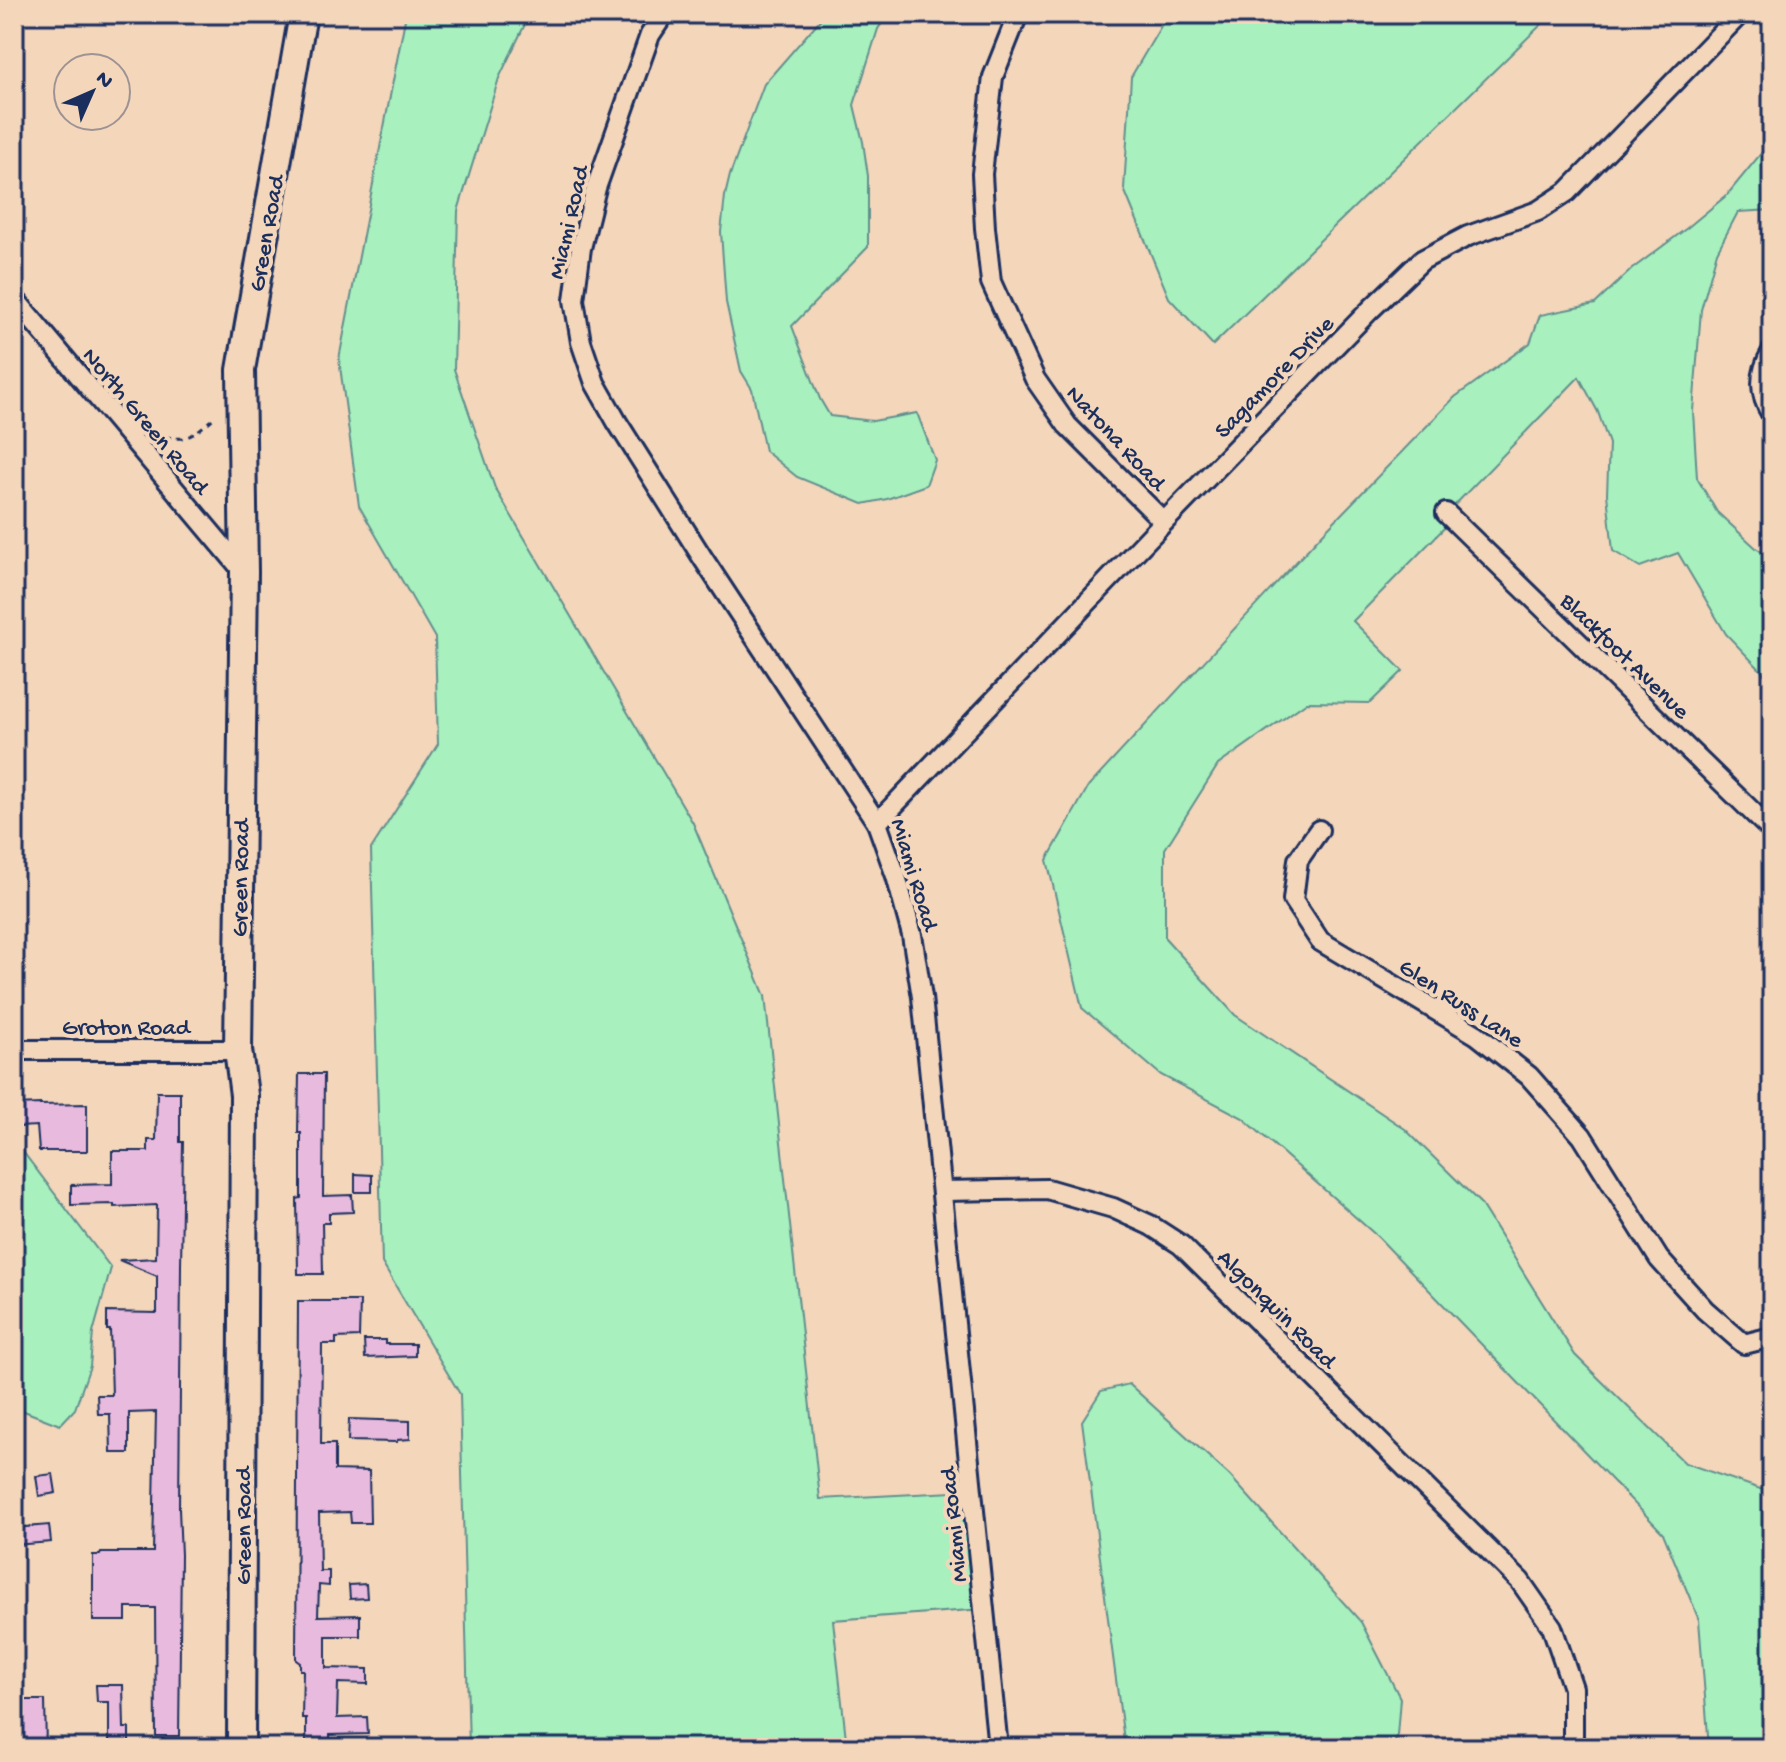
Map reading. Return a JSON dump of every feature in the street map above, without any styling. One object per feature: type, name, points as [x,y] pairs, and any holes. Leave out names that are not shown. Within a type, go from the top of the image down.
[{"type":"main road","name":"Green Road","points":[[241,1748],[244,1095],[238,1050],[244,572],[241,370],[303,14]]},
{"type":"street","name":"Miami Road","points":[[664,14],[650,35],[596,188],[581,248],[574,300],[581,342],[595,383],[617,422],[877,823],[896,876],[912,935],[922,997],[998,1748]]},
{"type":"street","name":"Natona Road","points":[[1018,14],[993,77],[982,174],[991,282],[1035,379],[1067,425],[1164,522]]},
{"type":"street","name":"Sagamore Drive","points":[[877,823],[1164,522],[1422,260],[1468,236],[1538,211],[1567,192],[1740,14]]},
{"type":"street","name":"North Green Road","points":[[14,298],[244,572]]},
{"type":"street","points":[[1771,352],[1761,383],[1764,403],[1772,415]]},
{"type":"street","name":"Blackfoot Avenue","points":[[1446,513],[1772,831]]},
{"type":"street","name":"Glen Russ Lane","points":[[1319,830],[1298,860],[1293,900],[1320,941],[1477,1035],[1529,1076],[1582,1136],[1659,1259],[1705,1310],[1744,1344],[1772,1337]]},
{"type":"street","name":"Groton Road","points":[[14,1050],[238,1050]]},
{"type":"street","name":"Algonquin Road","points":[[943,1191],[1047,1189],[1113,1208],[1150,1225],[1181,1245],[1520,1581],[1552,1627],[1573,1688],[1573,1748]]},
{"type":"path","points":[[153,434],[179,441],[216,416]]},
{"type":"green space","points":[[406,14],[530,14],[499,78],[458,211],[454,369],[495,488],[693,823],[765,996],[820,1499],[972,1491],[984,1609],[833,1620],[847,1748],[469,1748],[460,1394],[382,1263],[371,849],[438,744],[435,638],[359,506],[339,359]]},
{"type":"green space","points":[[825,14],[888,14],[878,29],[854,105],[868,176],[868,247],[792,326],[820,399],[830,416],[873,421],[917,413],[935,460],[926,485],[863,504],[797,477],[765,451],[752,389],[741,371],[726,302],[721,232],[730,175],[764,84]]},
{"type":"green space","points":[[1168,14],[1552,14],[1213,345],[1169,298],[1124,189],[1131,77]]},
{"type":"green space","points":[[1772,140],[1772,210],[1738,212],[1717,252],[1701,310],[1693,411],[1697,478],[1717,512],[1772,559],[1772,682],[1726,634],[1678,553],[1640,567],[1613,551],[1607,494],[1609,444],[1598,412],[1579,377],[1447,513],[1453,519],[1353,621],[1403,671],[1370,703],[1307,702],[1218,765],[1165,849],[1165,938],[1235,1015],[1405,1129],[1480,1203],[1575,1355],[1685,1463],[1772,1493],[1772,1748],[1709,1748],[1699,1620],[1663,1533],[1378,1237],[1243,1118],[1161,1075],[1082,1008],[1047,860],[1088,787],[1323,533],[1455,397],[1530,343],[1540,315],[1595,304],[1632,269],[1727,195]]},
{"type":"green space","points":[[14,1144],[111,1268],[93,1333],[90,1366],[75,1409],[60,1425],[14,1404]]},
{"type":"green space","points":[[1129,1384],[1230,1476],[1361,1622],[1400,1698],[1396,1748],[1125,1748],[1082,1421],[1101,1391]]},
{"type":"building","points":[[299,1074],[324,1074],[323,1196],[352,1195],[353,1212],[329,1213],[329,1223],[322,1223],[323,1274],[298,1274],[297,1199],[301,1198]]},
{"type":"building","points":[[157,1092],[180,1092],[180,1142],[183,1142],[179,1736],[156,1736],[155,1608],[126,1608],[126,1621],[93,1621],[93,1555],[153,1552],[156,1412],[129,1413],[129,1453],[111,1453],[110,1414],[98,1414],[97,1395],[112,1395],[107,1312],[157,1313],[157,1276],[119,1260],[156,1258],[157,1205],[71,1205],[71,1185],[112,1184],[112,1151],[148,1151],[148,1140],[156,1140]]},
{"type":"building","points":[[87,1104],[87,1151],[39,1151],[37,1126],[18,1127],[16,1105]]},
{"type":"building","points":[[355,1174],[372,1175],[372,1192],[355,1192]]},
{"type":"building","points":[[298,1301],[360,1301],[359,1337],[336,1338],[336,1344],[322,1344],[321,1444],[335,1444],[335,1470],[369,1471],[370,1523],[351,1523],[350,1512],[319,1513],[320,1571],[329,1571],[329,1586],[319,1585],[318,1616],[360,1615],[360,1636],[326,1636],[326,1668],[368,1669],[368,1684],[338,1683],[337,1718],[367,1717],[368,1734],[330,1735],[330,1748],[306,1748],[306,1718],[302,1718],[303,1670],[300,1670],[300,1663],[296,1660]]},
{"type":"building","points":[[364,1340],[415,1344],[415,1356],[365,1358]]},
{"type":"building","points":[[349,1419],[410,1421],[410,1439],[397,1442],[348,1441]]},
{"type":"building","points":[[53,1474],[56,1493],[39,1496],[36,1476]]},
{"type":"building","points":[[49,1525],[51,1542],[14,1545],[14,1528]]},
{"type":"building","points":[[366,1584],[367,1598],[350,1599],[349,1585]]},
{"type":"building","points":[[96,1685],[123,1685],[124,1728],[129,1728],[129,1744],[109,1744],[109,1702],[97,1702]]},
{"type":"building","points":[[14,1700],[45,1700],[46,1748],[14,1748]]}]
